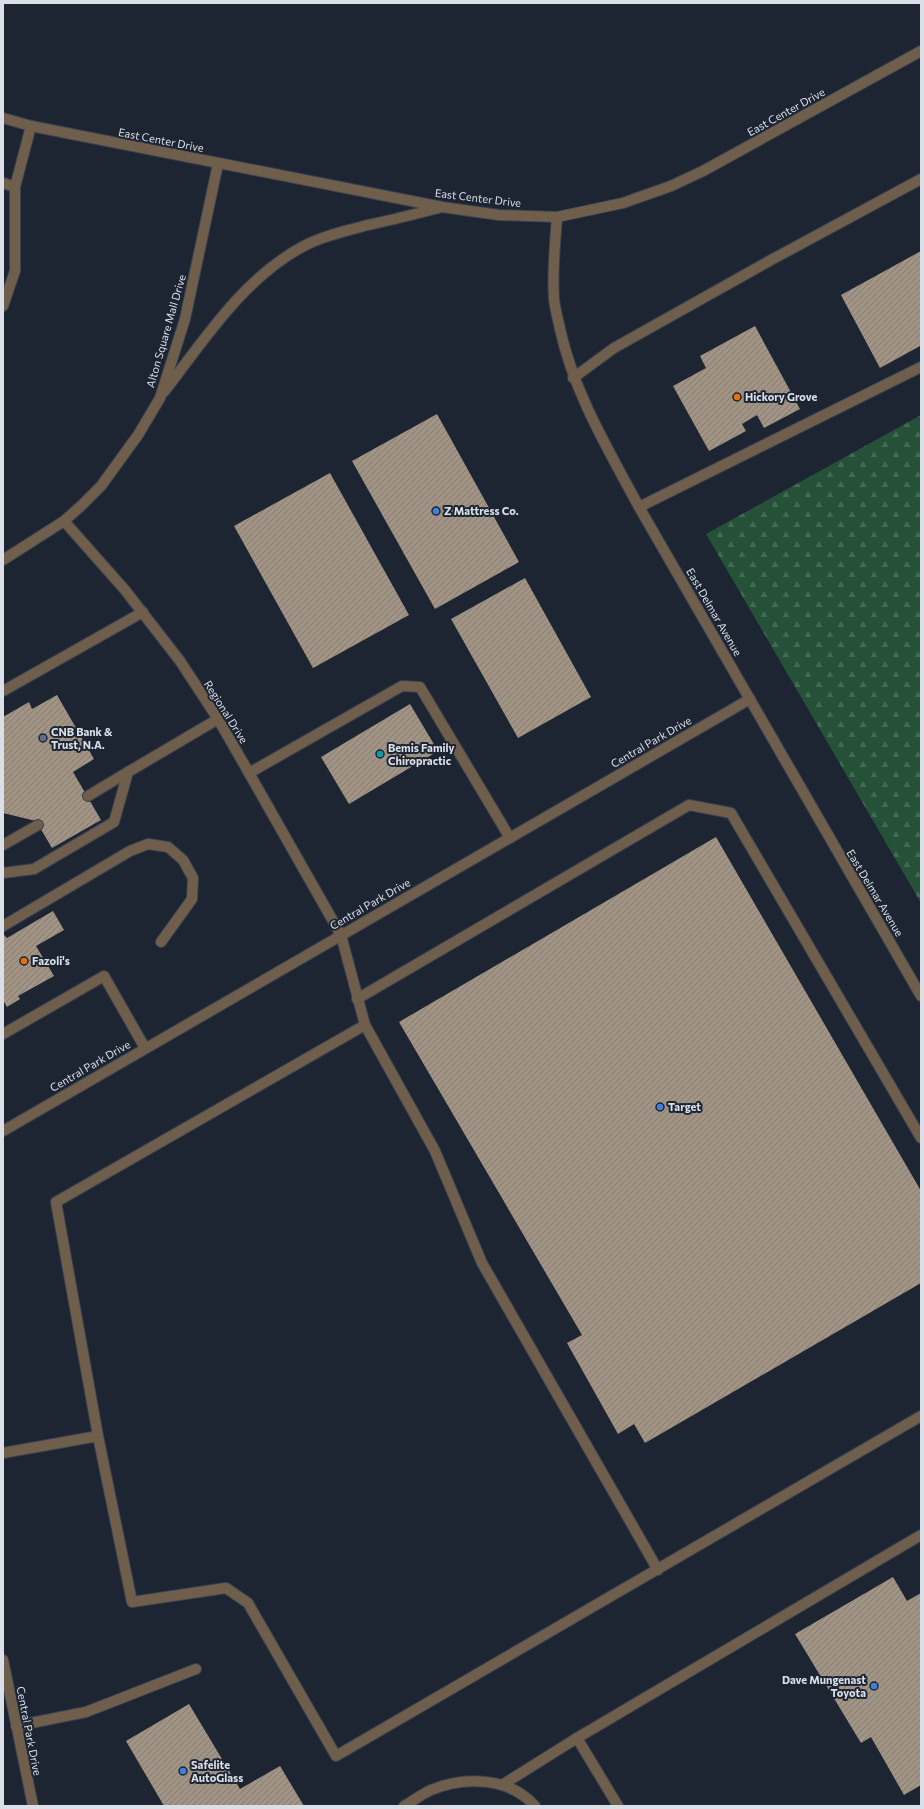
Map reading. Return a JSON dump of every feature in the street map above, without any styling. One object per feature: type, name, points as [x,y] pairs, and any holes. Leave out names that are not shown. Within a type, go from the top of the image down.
[{"type":"street","name":"East Center Drive","points":[[3,118],[31,126],[218,164],[442,207],[499,215],[557,217],[624,204],[671,186],[710,167],[920,54]]},
{"type":"street","points":[[3,306],[15,271],[15,187],[31,126]]},
{"type":"street","name":"Alton Square Mall Drive","points":[[3,560],[64,521],[101,486],[138,435],[160,398],[185,319],[218,164]]},
{"type":"street","points":[[573,378],[614,348],[770,260],[921,179]]},
{"type":"street","points":[[3,183],[15,187]]},
{"type":"street","points":[[160,398],[210,332],[242,295],[267,270],[302,247],[335,234],[442,207]]},
{"type":"street","name":"East Delmar Avenue","points":[[557,217],[553,262],[554,300],[573,378],[595,426],[639,507],[921,996]]},
{"type":"street","points":[[639,507],[921,367]]},
{"type":"street","name":"Regional Drive","points":[[64,521],[143,612],[180,660],[249,772],[340,935],[364,1025],[436,1151],[482,1263],[658,1570]]},
{"type":"street","points":[[3,691],[143,612]]},
{"type":"street","points":[[249,772],[402,686],[420,687],[510,838]]},
{"type":"street","name":"Central Park Drive","points":[[3,1131],[750,699]]},
{"type":"street","points":[[88,796],[218,720]]},
{"type":"street","points":[[3,873],[34,869],[114,822],[128,772]]},
{"type":"street","points":[[357,998],[690,805],[731,813],[921,1138]]},
{"type":"street","points":[[3,846],[38,825]]},
{"type":"street","points":[[3,926],[130,851],[148,844],[168,848],[183,860],[193,878],[192,899],[161,942]]},
{"type":"street","points":[[3,1034],[104,976],[145,1048]]},
{"type":"street","points":[[364,1025],[56,1202],[98,1436],[132,1602],[226,1588],[248,1603],[336,1756],[921,1416]]},
{"type":"street","points":[[3,1453],[98,1436]]},
{"type":"street","points":[[502,1785],[578,1738],[921,1535]]},
{"type":"street","name":"Central Park Drive","points":[[3,1660],[33,1806]]},
{"type":"street","points":[[16,1726],[86,1712],[196,1669]]},
{"type":"street","points":[[578,1738],[618,1806]]},
{"type":"street","points":[[404,1806],[431,1790],[456,1782],[478,1781],[502,1785],[528,1798],[535,1806]]},
{"type":"green space","points":[[921,415],[921,903],[706,534]]},
{"type":"building","points":[[921,251],[921,348],[920,346],[880,368],[841,295]]},
{"type":"building","name":"Hickory Grove","points":[[755,326],[800,409],[764,428],[757,415],[742,424],[746,431],[709,451],[673,386],[706,368],[700,356]]},
{"type":"building","name":"Z Mattress Co.","points":[[437,414],[519,562],[435,609],[352,461]]},
{"type":"building","points":[[330,473],[409,615],[313,668],[234,526]]},
{"type":"building","points":[[525,578],[591,697],[518,738],[451,619]]},
{"type":"building","name":"CNB Bank & Trust, N.A.","points":[[57,695],[94,759],[73,772],[101,820],[52,848],[36,821],[3,813],[3,717],[29,702],[32,709]]},
{"type":"building","name":"Bemis Family Chiropractic","points":[[410,704],[438,751],[349,804],[321,757]]},
{"type":"building","name":"Target","points":[[716,837],[921,1191],[921,1283],[645,1443],[634,1424],[618,1434],[567,1343],[582,1335],[399,1022]]},
{"type":"building","name":"Fazoli's","points":[[53,911],[64,930],[36,946],[54,976],[18,996],[20,999],[7,1007],[3,1000],[3,934],[7,938]]},
{"type":"building","name":"Dave Mungenast Toyota","points":[[893,1577],[907,1601],[921,1593],[921,1785],[904,1795],[871,1737],[861,1743],[795,1634]]},
{"type":"building","points":[[189,1704],[240,1789],[280,1766],[304,1806],[164,1806],[126,1741]]},
{"type":"place","name":"Hickory Grove","points":[[737,397]]},
{"type":"place","name":"Z Mattress Co.","points":[[436,511]]},
{"type":"place","name":"CNB Bank & Trust, N.A.","points":[[43,738]]},
{"type":"place","name":"Bemis Family Chiropractic","points":[[380,754]]},
{"type":"place","name":"Fazoli's","points":[[24,961]]},
{"type":"place","name":"Target","points":[[660,1107]]},
{"type":"place","name":"Dave Mungenast Toyota","points":[[874,1686]]},
{"type":"place","name":"Safelite AutoGlass","points":[[183,1771]]}]
